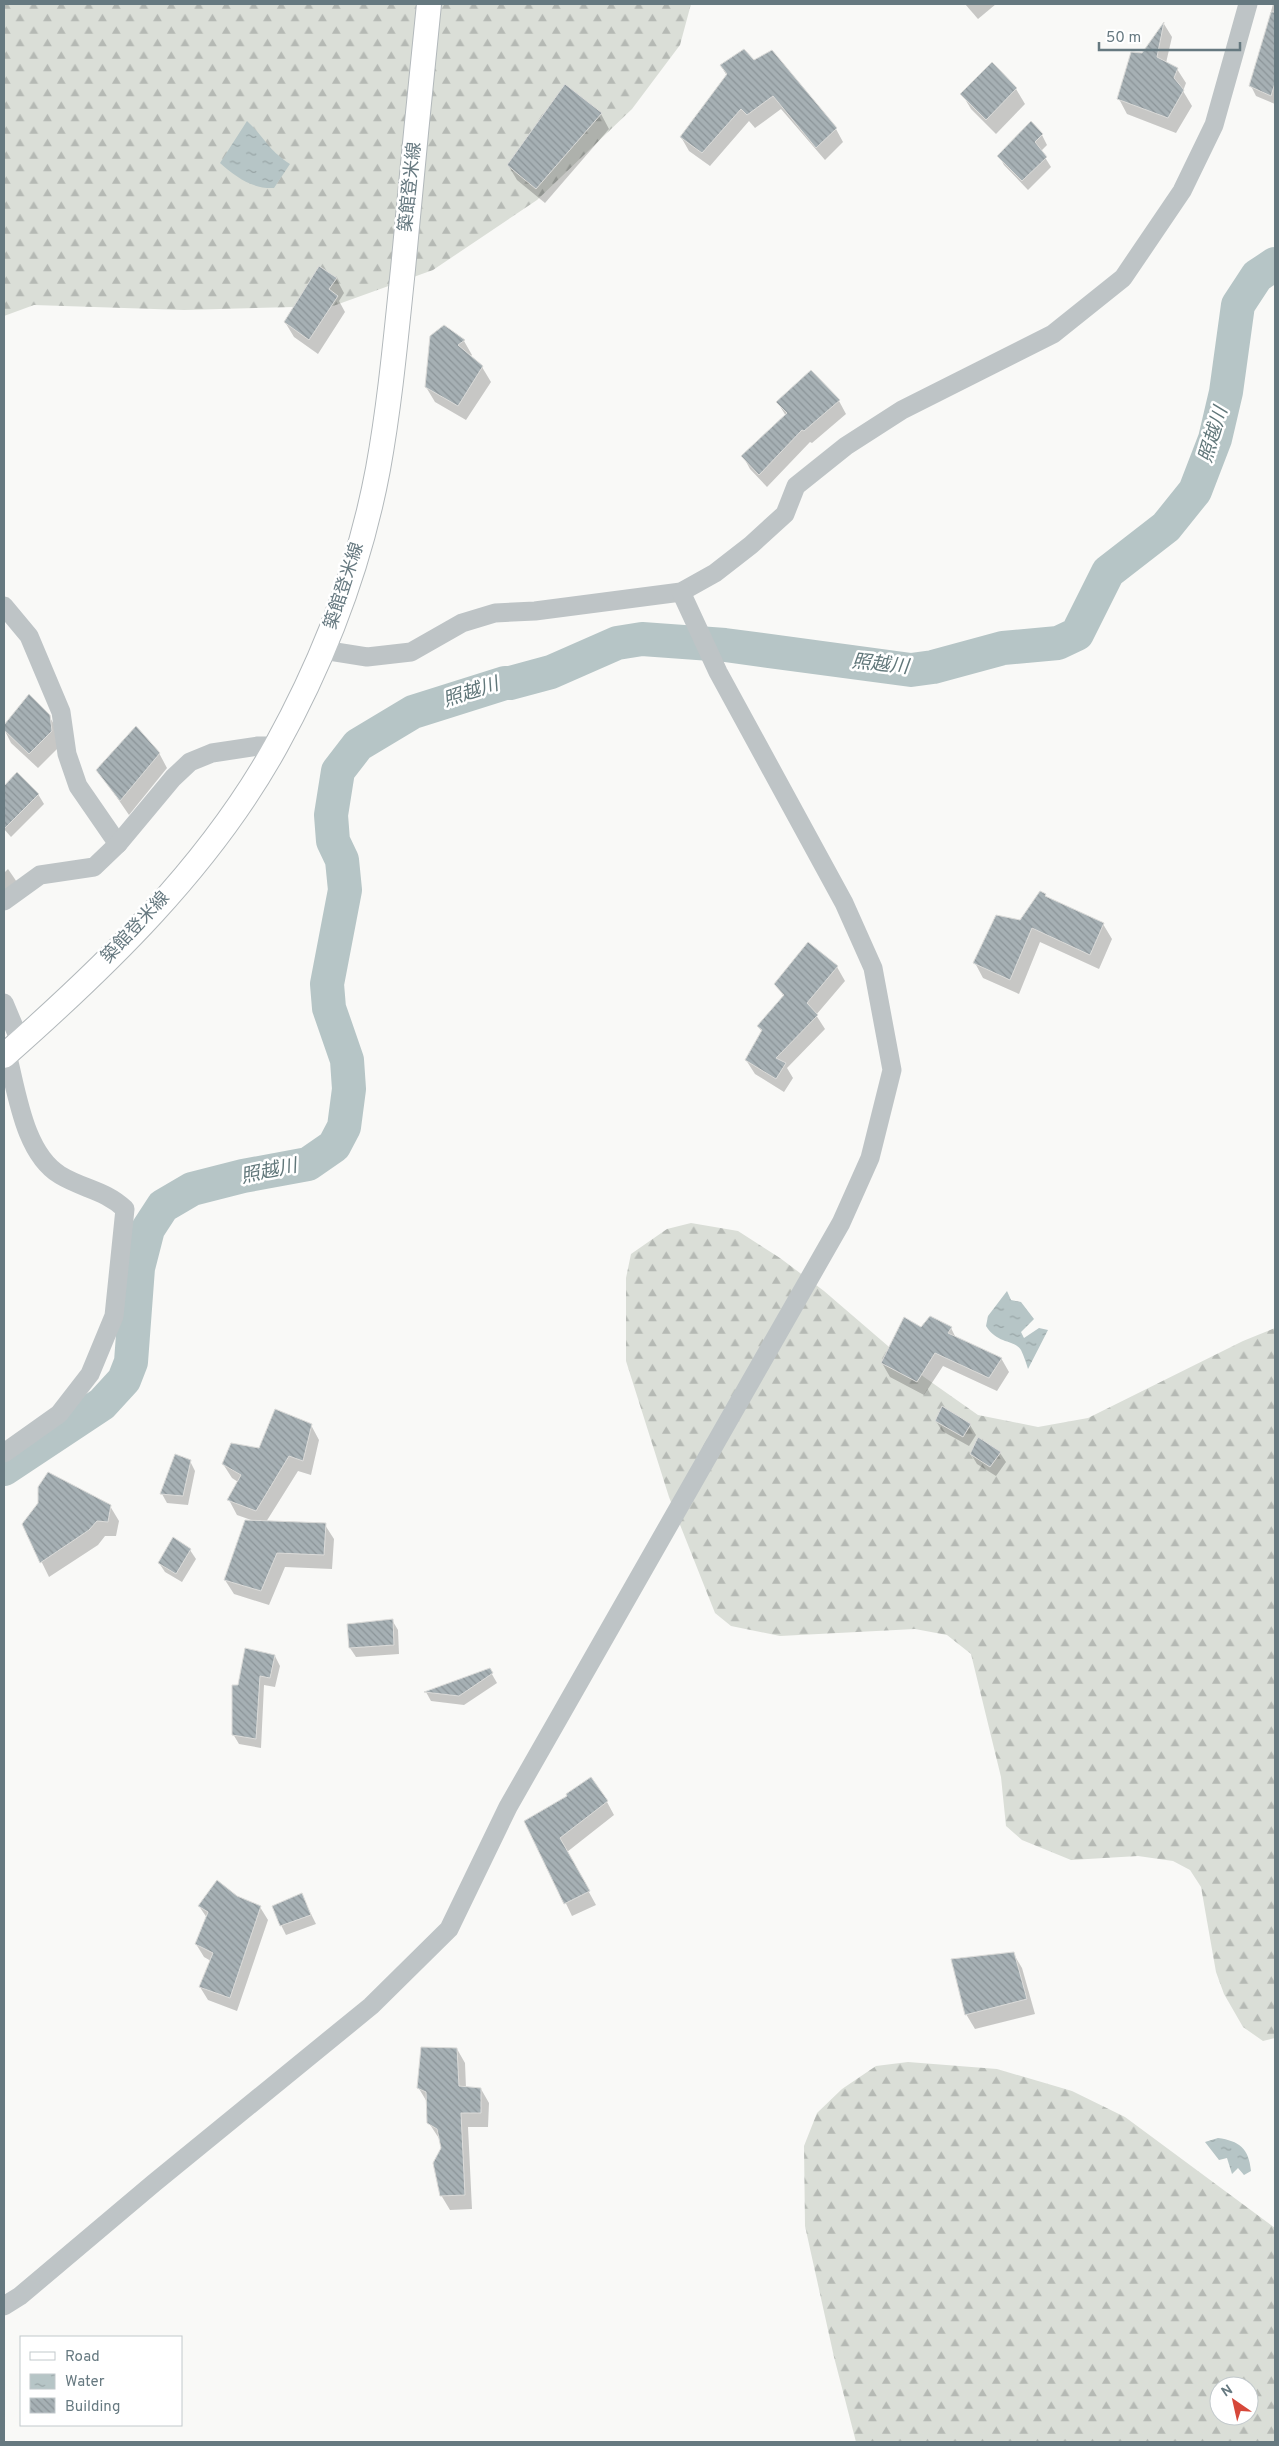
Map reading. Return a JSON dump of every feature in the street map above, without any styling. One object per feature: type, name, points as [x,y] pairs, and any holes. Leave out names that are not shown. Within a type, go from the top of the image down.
[{"type":"main road","name":"築館登米線","points":[[10,1050],[89,978],[152,913],[205,851],[245,795],[276,746],[323,650],[354,564],[378,471],[391,382],[429,4]]},
{"type":"street","points":[[323,650],[367,657],[411,652],[462,624],[495,612],[534,611],[681,592],[715,573],[751,546],[785,514],[796,486],[846,446],[902,410],[1053,334],[1123,278],[1182,191],[1214,125],[1248,4]]},
{"type":"street","points":[[4,2306],[20,2296],[154,2183],[371,2006],[448,1929],[508,1807],[841,1223],[870,1158],[892,1070],[873,968],[844,903],[718,672],[681,592]]},
{"type":"street","points":[[4,606],[29,636],[61,712],[67,754],[78,786],[118,844]]},
{"type":"street","points":[[4,901],[40,875],[94,867],[118,844],[173,778],[190,762],[212,753],[258,746],[276,746]]},
{"type":"street","points":[[4,1002],[10,1050],[28,1133],[41,1158],[60,1175],[112,1197],[125,1209],[114,1316],[90,1374],[59,1414],[4,1453]]},
{"type":"green space","points":[[4,4],[691,4],[680,45],[632,109],[537,200],[433,270],[333,306],[184,310],[34,305],[4,316]]},
{"type":"green space","points":[[691,1223],[738,1231],[780,1258],[824,1291],[924,1377],[978,1415],[1038,1427],[1088,1418],[1243,1341],[1275,1328],[1275,2038],[1263,2041],[1243,2027],[1224,1994],[1216,1972],[1201,1887],[1190,1870],[1173,1861],[1138,1856],[1071,1860],[1022,1840],[1006,1826],[1001,1777],[971,1654],[947,1635],[915,1629],[780,1636],[731,1626],[715,1613],[669,1497],[626,1361],[626,1278],[631,1254],[667,1229]]},
{"type":"green space","points":[[908,2062],[997,2069],[1072,2091],[1125,2117],[1275,2228],[1275,2442],[856,2442],[834,2357],[805,2226],[804,2146],[817,2113],[842,2089],[876,2066]]},
{"type":"water","points":[[247,121],[271,149],[290,164],[274,188],[251,184],[232,173],[220,163]]},
{"type":"water","points":[[1007,1291],[1011,1300],[1021,1302],[1034,1319],[1021,1332],[1024,1338],[1039,1328],[1048,1330],[1028,1369],[1021,1350],[1014,1344],[996,1336],[986,1326],[988,1316]]},
{"type":"water","points":[[1218,2138],[1232,2141],[1242,2147],[1248,2157],[1251,2171],[1244,2175],[1238,2168],[1232,2174],[1227,2158],[1219,2160],[1205,2142]]},
{"type":"building","points":[[1271,12],[1275,12],[1275,83],[1271,96],[1249,86]]},
{"type":"building","points":[[1164,22],[1157,57],[1178,68],[1174,78],[1184,90],[1168,118],[1117,99],[1131,52],[1142,53]]},
{"type":"building","points":[[744,49],[754,60],[772,50],[837,128],[816,148],[773,96],[747,115],[741,109],[702,153],[680,137],[727,74],[720,65]]},
{"type":"building","points":[[992,62],[1017,88],[986,120],[960,94]]},
{"type":"building","points":[[565,84],[602,113],[536,189],[507,165]]},
{"type":"building","points":[[1031,121],[1043,134],[1035,142],[1047,157],[1022,181],[997,156]]},
{"type":"building","points":[[319,266],[337,278],[329,289],[338,296],[309,340],[284,322]]},
{"type":"building","points":[[444,325],[465,340],[458,345],[483,366],[458,406],[425,387],[430,336]]},
{"type":"building","points":[[811,370],[840,400],[804,431],[802,430],[759,475],[741,456],[787,413],[776,402]]},
{"type":"building","points":[[29,694],[50,715],[52,731],[29,754],[4,730],[4,725]]},
{"type":"building","points":[[136,726],[160,753],[120,801],[96,770]]},
{"type":"building","points":[[17,772],[39,794],[4,829],[4,786]]},
{"type":"building","points":[[1040,891],[1046,894],[1045,896],[1104,923],[1090,955],[1032,928],[1010,980],[973,963],[996,915],[1020,920]]},
{"type":"building","points":[[808,942],[838,966],[807,1003],[818,1015],[776,1058],[786,1063],[776,1079],[745,1060],[762,1030],[757,1026],[784,995],[774,984]]},
{"type":"building","points":[[930,1316],[952,1327],[948,1333],[1002,1358],[989,1378],[935,1353],[917,1382],[881,1363],[904,1317],[921,1327]]},
{"type":"building","points":[[942,1406],[971,1424],[963,1437],[935,1421]]},
{"type":"building","points":[[275,1409],[312,1424],[303,1461],[289,1456],[256,1511],[227,1500],[241,1475],[222,1464],[231,1443],[259,1448]]},
{"type":"building","points":[[978,1437],[1001,1452],[990,1467],[970,1454]]},
{"type":"building","points":[[175,1454],[191,1460],[183,1496],[160,1494]]},
{"type":"building","points":[[48,1472],[111,1505],[108,1522],[97,1521],[89,1530],[40,1563],[22,1524],[38,1503],[38,1487]]},
{"type":"building","points":[[245,1520],[326,1523],[324,1555],[277,1553],[261,1591],[224,1580]]},
{"type":"building","points":[[173,1537],[191,1549],[176,1574],[158,1563]]},
{"type":"building","points":[[393,1619],[394,1645],[349,1648],[347,1624]]},
{"type":"building","points":[[245,1648],[275,1655],[270,1678],[260,1676],[256,1739],[232,1735],[232,1685],[238,1685]]},
{"type":"building","points":[[490,1668],[493,1673],[459,1696],[424,1692]]},
{"type":"building","points":[[591,1777],[608,1801],[560,1838],[590,1891],[564,1904],[524,1821],[567,1796],[566,1794]]},
{"type":"building","points":[[217,1880],[237,1896],[261,1906],[230,1998],[199,1987],[213,1953],[195,1944],[208,1912],[198,1906]]},
{"type":"building","points":[[302,1893],[311,1915],[280,1926],[272,1906]]},
{"type":"building","points":[[1014,1952],[1027,1999],[965,2015],[951,1959]]},
{"type":"building","points":[[421,2047],[457,2048],[459,2086],[481,2088],[481,2113],[461,2113],[465,2195],[440,2196],[433,2163],[441,2148],[437,2129],[427,2123],[426,2092],[417,2088]]},
{"type":"waterway","name":"照越川","points":[[4,1469],[102,1404],[124,1380],[131,1362],[138,1268],[148,1229],[163,1206],[192,1189],[243,1176],[308,1164],[334,1146],[344,1127],[349,1089],[347,1060],[329,1008],[327,984],[345,890],[342,860],[333,841],[331,815],[338,771],[358,745],[413,712],[505,683],[551,672],[617,643],[642,639],[725,645],[911,670],[933,667],[1003,648],[1058,643],[1077,634],[1108,572],[1166,527],[1195,491],[1215,439],[1226,392],[1238,305],[1257,276],[1275,264]]}]
